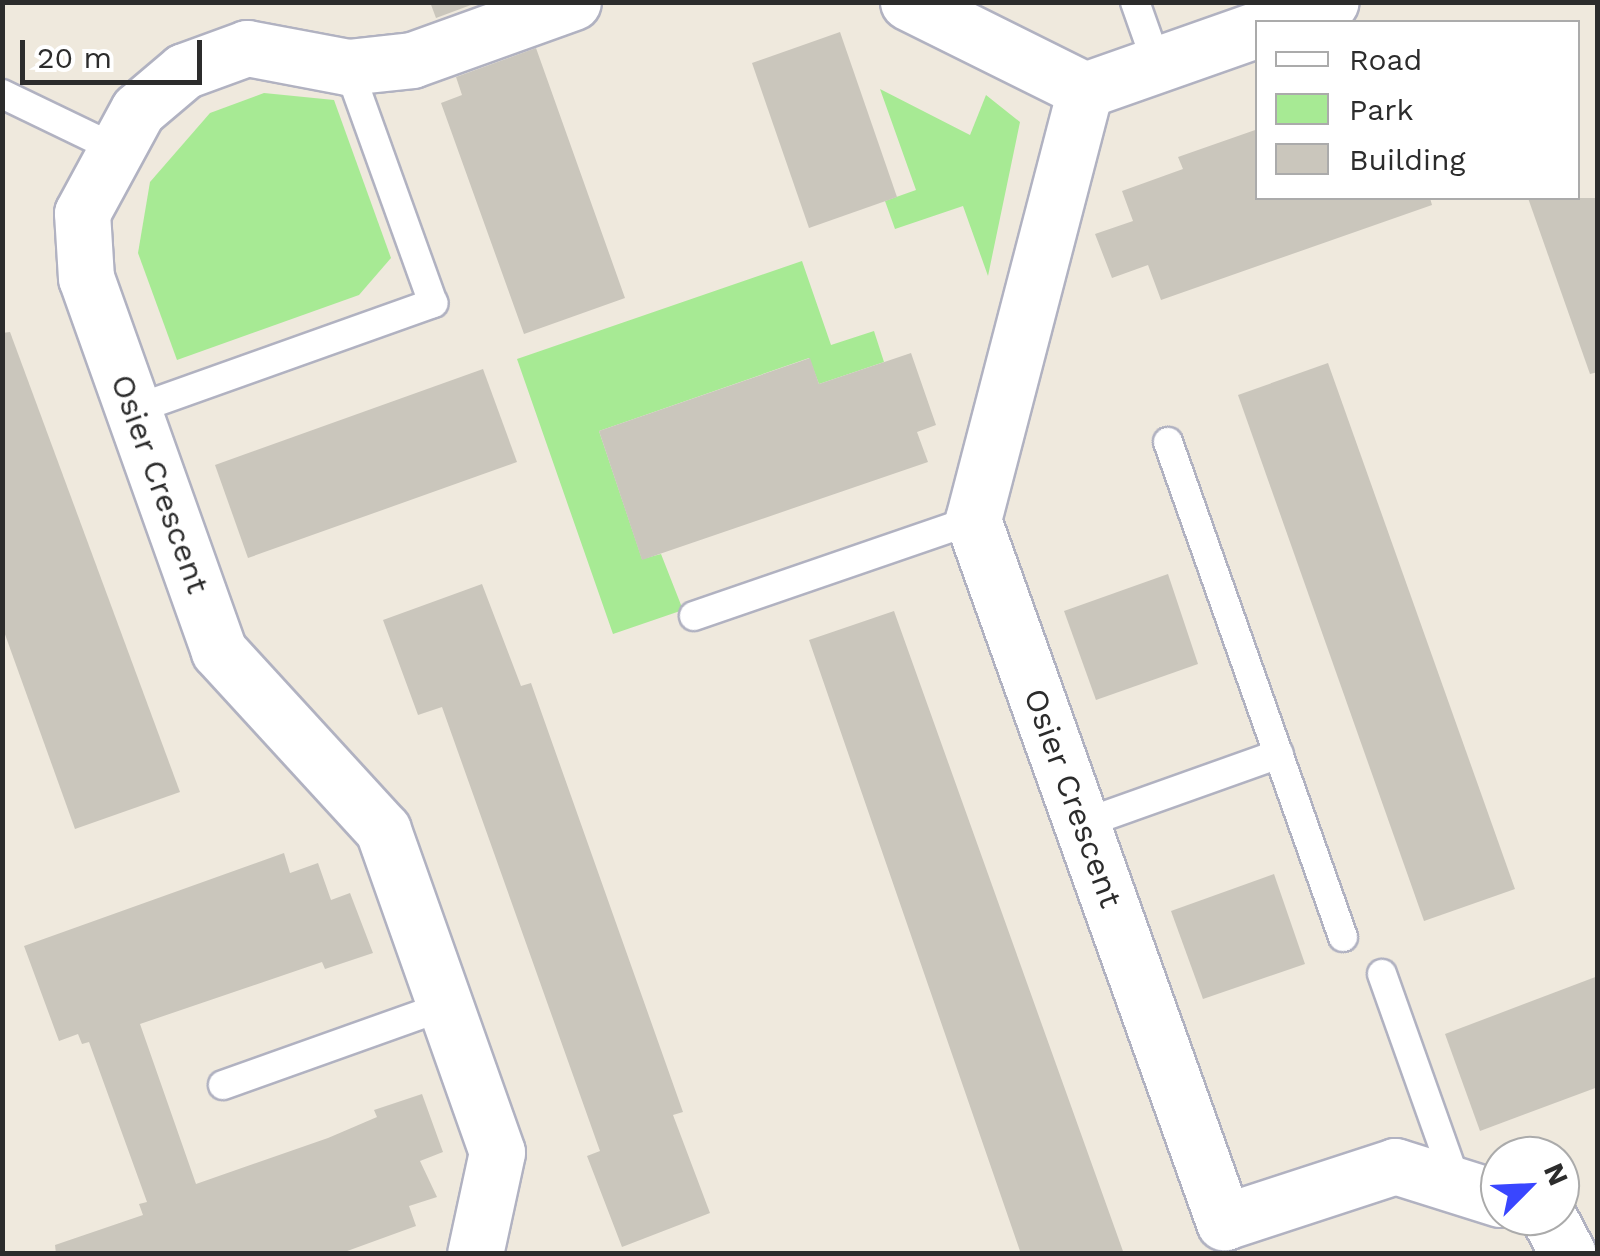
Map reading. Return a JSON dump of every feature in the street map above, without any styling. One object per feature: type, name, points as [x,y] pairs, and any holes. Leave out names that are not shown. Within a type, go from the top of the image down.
[{"type":"street","name":"Osier Crescent","points":[[475,1254],[497,1152],[383,830],[219,651],[86,278],[82,213],[138,110],[184,72],[247,48],[348,67],[412,60],[573,2]]},
{"type":"street","points":[[908,2],[1085,90],[1255,26]]},
{"type":"street","points":[[973,520],[1085,90]]},
{"type":"street","name":"Osier Crescent","points":[[973,520],[1226,1238],[1395,1166],[1479,1192]]},
{"type":"lane","points":[[1135,2],[1157,64]]},
{"type":"lane","points":[[133,410],[433,303],[348,67]]},
{"type":"lane","points":[[2,94],[114,148]]},
{"type":"lane","points":[[1168,442],[1344,937]]},
{"type":"lane","points":[[694,616],[973,520]]},
{"type":"lane","points":[[1082,824],[1279,754]]},
{"type":"lane","points":[[1382,974],[1479,1192]]},
{"type":"lane","points":[[223,1084],[446,1006]]},
{"type":"green space","points":[[880,89],[970,135],[986,95],[1020,122],[988,276],[963,206],[895,229],[885,201],[916,190]]},
{"type":"green space","points":[[264,93],[334,100],[391,258],[359,295],[177,360],[138,253],[150,182],[210,113]]},
{"type":"green space","points":[[802,261],[831,345],[874,331],[884,362],[819,384],[809,358],[599,431],[642,559],[661,554],[683,610],[613,634],[517,359]]},
{"type":"building","points":[[430,2],[479,2],[436,18]]},
{"type":"building","points":[[840,32],[897,197],[809,228],[752,63]]},
{"type":"building","points":[[536,48],[625,298],[524,334],[441,103],[462,95],[456,77]]},
{"type":"building","points":[[1255,130],[1255,200],[1431,200],[1432,205],[1161,300],[1148,265],[1112,278],[1095,234],[1133,221],[1122,191],[1183,169],[1178,157]]},
{"type":"building","points":[[1598,198],[1598,372],[1590,374],[1529,200]]},
{"type":"building","points":[[10,332],[180,792],[75,829],[2,626],[2,333]]},
{"type":"building","points":[[911,353],[936,425],[917,432],[928,462],[642,560],[599,431],[810,358],[819,384]]},
{"type":"building","points":[[1328,363],[1515,889],[1424,921],[1238,395]]},
{"type":"building","points":[[483,369],[517,462],[248,558],[215,465]]},
{"type":"building","points":[[1168,574],[1198,664],[1096,700],[1064,611]]},
{"type":"building","points":[[482,584],[521,686],[531,683],[683,1112],[673,1115],[710,1213],[622,1247],[587,1156],[600,1151],[442,707],[418,715],[383,620]]},
{"type":"building","points":[[894,611],[1124,1254],[1021,1254],[809,640]]},
{"type":"building","points":[[284,853],[290,873],[318,863],[331,900],[350,893],[373,953],[325,969],[322,962],[140,1024],[196,1184],[328,1138],[377,1117],[374,1110],[422,1094],[443,1152],[420,1161],[437,1197],[409,1206],[416,1226],[339,1254],[56,1254],[55,1245],[143,1215],[139,1204],[147,1202],[89,1042],[82,1044],[78,1034],[59,1041],[24,946]]},
{"type":"building","points":[[1274,874],[1305,964],[1203,999],[1171,911]]},
{"type":"building","points":[[1598,976],[1598,1087],[1480,1131],[1445,1034]]}]
